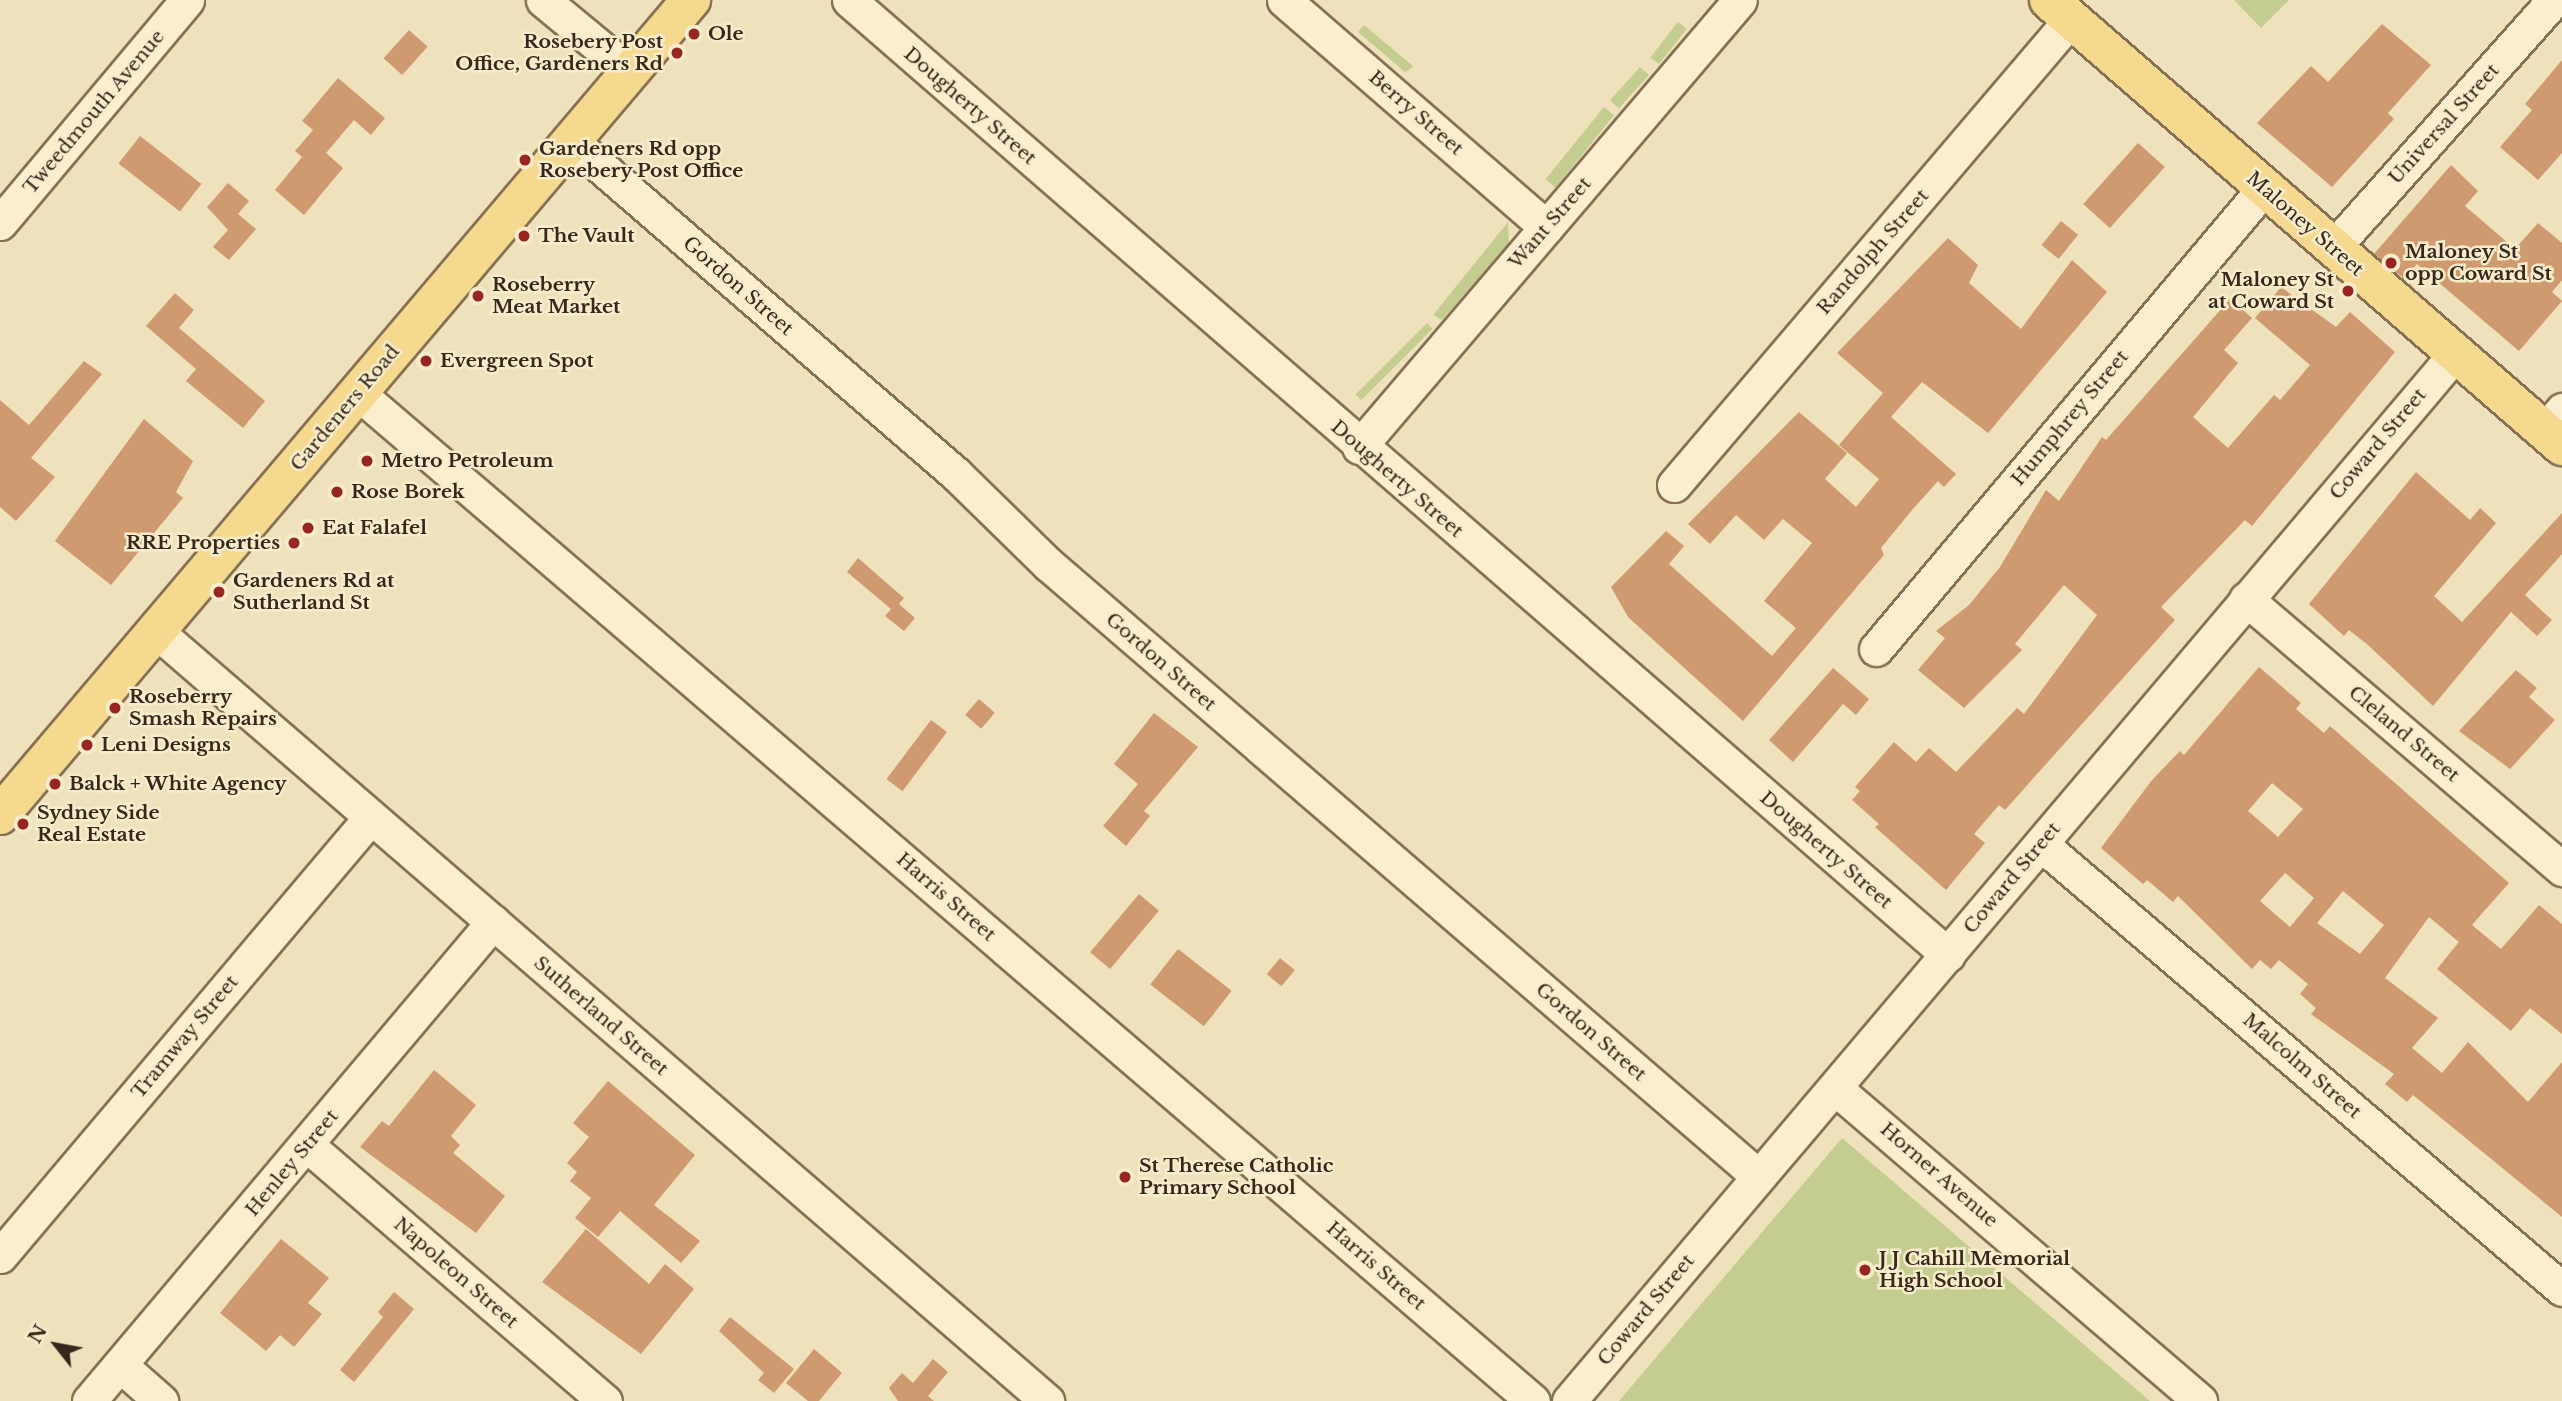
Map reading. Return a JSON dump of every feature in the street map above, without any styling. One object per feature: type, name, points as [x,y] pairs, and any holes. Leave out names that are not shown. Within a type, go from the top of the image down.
[{"type":"main road","name":"Gardeners Road","points":[[0,815],[691,0]]},
{"type":"main road","name":"Maloney Street","points":[[2060,10],[2455,355],[2556,429]]},
{"type":"street","name":"Tweedmouth Avenue","points":[[0,223],[187,0]]},
{"type":"street","points":[[543,0],[637,64]]},
{"type":"street","points":[[579,0],[637,64]]},
{"type":"street","name":"Dougherty Street","points":[[849,0],[1359,447],[1948,955]]},
{"type":"street","name":"Berry Street","points":[[1284,0],[1546,227]]},
{"type":"street","name":"Universal Street","points":[[2333,248],[2554,0]]},
{"type":"street","name":"Want Street","points":[[1359,447],[1546,227],[1724,6]]},
{"type":"street","name":"Randolph Street","points":[[1674,485],[2060,10]]},
{"type":"street","name":"Gordon Street","points":[[571,141],[957,474],[987,512],[1758,1176]]},
{"type":"street","name":"Humphrey Street","points":[[1876,649],[2264,188]]},
{"type":"street","name":"Coward Street","points":[[1570,1401],[2455,355]]},
{"type":"street","name":"Harris Street","points":[[358,393],[1533,1401]]},
{"type":"street","name":"Cleland Street","points":[[2246,599],[2562,869]]},
{"type":"street","name":"Sutherland Street","points":[[156,631],[1047,1401]]},
{"type":"street","name":"Tramway Street","points":[[0,1256],[370,818]]},
{"type":"street","name":"Malcolm Street","points":[[2042,844],[2562,1289]]},
{"type":"street","name":"Henley Street","points":[[89,1401],[493,922]]},
{"type":"street","name":"Horner Avenue","points":[[1835,1088],[2200,1401]]},
{"type":"street","name":"Napoleon Street","points":[[307,1145],[605,1401]]},
{"type":"street","points":[[120,1365],[162,1401]]},
{"type":"green space","points":[[2234,0],[2289,0],[2261,28]]},
{"type":"green space","points":[[1678,22],[1687,29],[1659,64],[1650,57]]},
{"type":"green space","points":[[1364,25],[1413,66],[1405,72],[1358,32]]},
{"type":"green space","points":[[1640,67],[1649,75],[1619,108],[1610,100]]},
{"type":"green space","points":[[1604,107],[1614,115],[1556,187],[1545,179]]},
{"type":"green space","points":[[1508,222],[1509,243],[1442,320],[1433,315]]},
{"type":"green space","points":[[1427,323],[1433,329],[1361,400],[1356,394]]},
{"type":"green space","name":"J J Cahill Memorial High School","points":[[1842,1138],[2150,1401],[1619,1401]]},
{"type":"building","points":[[2382,24],[2431,65],[2388,113],[2394,119],[2332,187],[2257,123],[2311,66],[2328,82]]},
{"type":"building","points":[[409,30],[428,47],[402,75],[384,58]]},
{"type":"building","points":[[2562,60],[2562,153],[2538,180],[2500,147],[2532,110],[2525,104]]},
{"type":"building","points":[[338,78],[385,118],[371,135],[354,120],[326,153],[343,168],[304,215],[275,190],[302,157],[295,151],[313,130],[302,121]]},
{"type":"building","points":[[140,136],[201,184],[180,212],[118,164]]},
{"type":"building","points":[[2138,143],[2165,167],[2110,228],[2083,204]]},
{"type":"building","points":[[2451,165],[2478,191],[2465,206],[2515,249],[2538,223],[2562,243],[2562,280],[2552,292],[2562,301],[2519,351],[2417,264],[2404,279],[2374,254]]},
{"type":"building","points":[[228,183],[249,201],[238,214],[256,229],[229,260],[213,247],[228,230],[207,207]]},
{"type":"building","points":[[2061,221],[2078,235],[2059,259],[2041,245]]},
{"type":"building","points":[[1948,238],[1978,265],[1969,283],[2021,329],[2072,260],[2107,292],[1988,433],[1922,382],[1891,417],[1956,474],[1944,487],[1938,481],[1912,510],[1881,548],[1884,555],[1743,721],[1628,617],[1611,587],[1666,531],[1684,546],[1669,564],[1772,656],[1796,628],[1764,601],[1812,543],[1783,519],[1764,540],[1736,515],[1710,544],[1688,524],[1799,412],[1847,453],[1825,479],[1856,507],[1879,479],[1839,445],[1883,393],[1837,353]]},
{"type":"building","points":[[2281,287],[2336,327],[2350,312],[2395,352],[2252,526],[2245,520],[2161,607],[2175,620],[2005,810],[1999,805],[1974,834],[1985,843],[1946,890],[1875,827],[1879,824],[1852,800],[1860,791],[1855,787],[1894,742],[1916,762],[1929,748],[1956,772],[2017,708],[2024,714],[2097,615],[2064,585],[2015,644],[2022,650],[1964,708],[1918,670],[1945,638],[1936,631],[1969,605],[2000,567],[2046,490],[2059,501],[2102,437],[2106,440],[2230,299],[2252,318],[2224,350],[2238,363],[2193,417],[2228,448],[2274,395],[2280,400],[2310,365],[2255,318]]},
{"type":"building","points":[[175,293],[194,310],[179,328],[265,401],[243,428],[186,381],[196,369],[146,326]]},
{"type":"building","points":[[84,361],[102,374],[31,458],[55,477],[16,521],[0,507],[0,400],[29,425]]},
{"type":"building","points":[[144,419],[193,461],[176,492],[183,498],[111,585],[55,541]]},
{"type":"building","points":[[2416,472],[2470,520],[2480,508],[2496,523],[2434,596],[2462,622],[2562,513],[2562,554],[2525,595],[2552,620],[2537,636],[2511,612],[2433,706],[2367,644],[2349,630],[2344,636],[2309,604]]},
{"type":"building","points":[[858,558],[904,598],[899,604],[915,618],[904,631],[885,616],[891,609],[847,572]]},
{"type":"building","points":[[2259,667],[2301,703],[2296,709],[2324,733],[2330,726],[2509,883],[2472,925],[2501,949],[2539,905],[2562,924],[2562,1034],[2530,1008],[2511,1031],[2437,969],[2459,942],[2429,917],[2385,978],[2438,1018],[2412,1048],[2442,1073],[2468,1042],[2528,1102],[2562,1062],[2562,1217],[2413,1095],[2407,1102],[2385,1084],[2394,1074],[2311,1014],[2316,1008],[2300,994],[2308,984],[2279,960],[2271,969],[2260,960],[2252,969],[2178,896],[2173,902],[2147,880],[2143,884],[2101,848],[2152,780],[2180,751],[2184,755]],"holes":[[[2272,783],[2303,809],[2278,837],[2248,811]],[[2285,873],[2314,898],[2290,927],[2260,901]],[[2343,891],[2384,925],[2360,954],[2317,923]]]},
{"type":"building","points":[[1833,668],[1869,699],[1856,715],[1843,704],[1793,762],[1769,740]]},
{"type":"building","points":[[2516,670],[2537,688],[2529,697],[2555,720],[2510,769],[2459,731]]},
{"type":"building","points":[[979,699],[995,713],[981,729],[965,715]]},
{"type":"building","points":[[1154,713],[1198,747],[1144,811],[1150,816],[1126,846],[1103,826],[1138,784],[1114,764]]},
{"type":"building","points":[[931,720],[947,732],[902,791],[886,779]]},
{"type":"building","points":[[1139,894],[1159,911],[1110,969],[1090,952]]},
{"type":"building","points":[[1178,949],[1232,991],[1204,1026],[1150,984]]},
{"type":"building","points":[[1280,958],[1295,970],[1282,986],[1267,974]]},
{"type":"building","points":[[434,1070],[476,1105],[451,1136],[460,1145],[453,1153],[505,1196],[476,1233],[360,1147],[382,1121],[389,1126]]},
{"type":"building","points":[[608,1081],[695,1155],[654,1205],[700,1241],[681,1263],[620,1211],[598,1237],[575,1218],[591,1198],[570,1181],[577,1172],[567,1163],[589,1137],[573,1123]]},
{"type":"building","points":[[586,1229],[649,1284],[665,1264],[694,1289],[641,1354],[542,1282]]},
{"type":"building","points":[[281,1239],[329,1278],[308,1303],[322,1314],[294,1347],[280,1335],[266,1351],[220,1313]]},
{"type":"building","points":[[394,1292],[414,1309],[354,1382],[340,1370],[383,1317],[378,1312]]},
{"type":"building","points":[[730,1317],[794,1369],[774,1393],[758,1380],[764,1373],[719,1331]]},
{"type":"building","points":[[814,1349],[842,1373],[819,1401],[808,1401],[786,1383]]},
{"type":"building","points":[[933,1359],[948,1372],[928,1396],[934,1401],[898,1401],[889,1388],[902,1373],[913,1383]]},
{"type":"place","name":"Ole","points":[[694,34]]},
{"type":"place","name":"Rosebery Post Office, Gardeners Rd","points":[[677,53]]},
{"type":"place","name":"Gardeners Rd opp Rosebery Post Office","points":[[525,160]]},
{"type":"place","name":"The Vault","points":[[524,236]]},
{"type":"place","name":"Maloney St opp Coward St","points":[[2391,263]]},
{"type":"place","name":"Maloney St at Coward St","points":[[2348,291]]},
{"type":"place","name":"Roseberry Meat Market","points":[[478,296]]},
{"type":"place","name":"Evergreen Spot","points":[[426,361]]},
{"type":"place","name":"Metro Petroleum","points":[[367,461]]},
{"type":"place","name":"Rose Borek","points":[[337,492]]},
{"type":"place","name":"Eat Falafel","points":[[308,528]]},
{"type":"place","name":"RRE Properties","points":[[294,543]]},
{"type":"place","name":"Gardeners Rd at Sutherland St","points":[[219,592]]},
{"type":"place","name":"Roseberry Smash Repairs","points":[[115,708]]},
{"type":"place","name":"Leni Designs","points":[[87,745]]},
{"type":"place","name":"Balck + White Agency","points":[[55,784]]},
{"type":"place","name":"Sydney Side Real Estate","points":[[23,824]]},
{"type":"place","name":"St Therese Catholic Primary School","points":[[1125,1177]]},
{"type":"place","name":"J J Cahill Memorial High School","points":[[1865,1270]]}]
